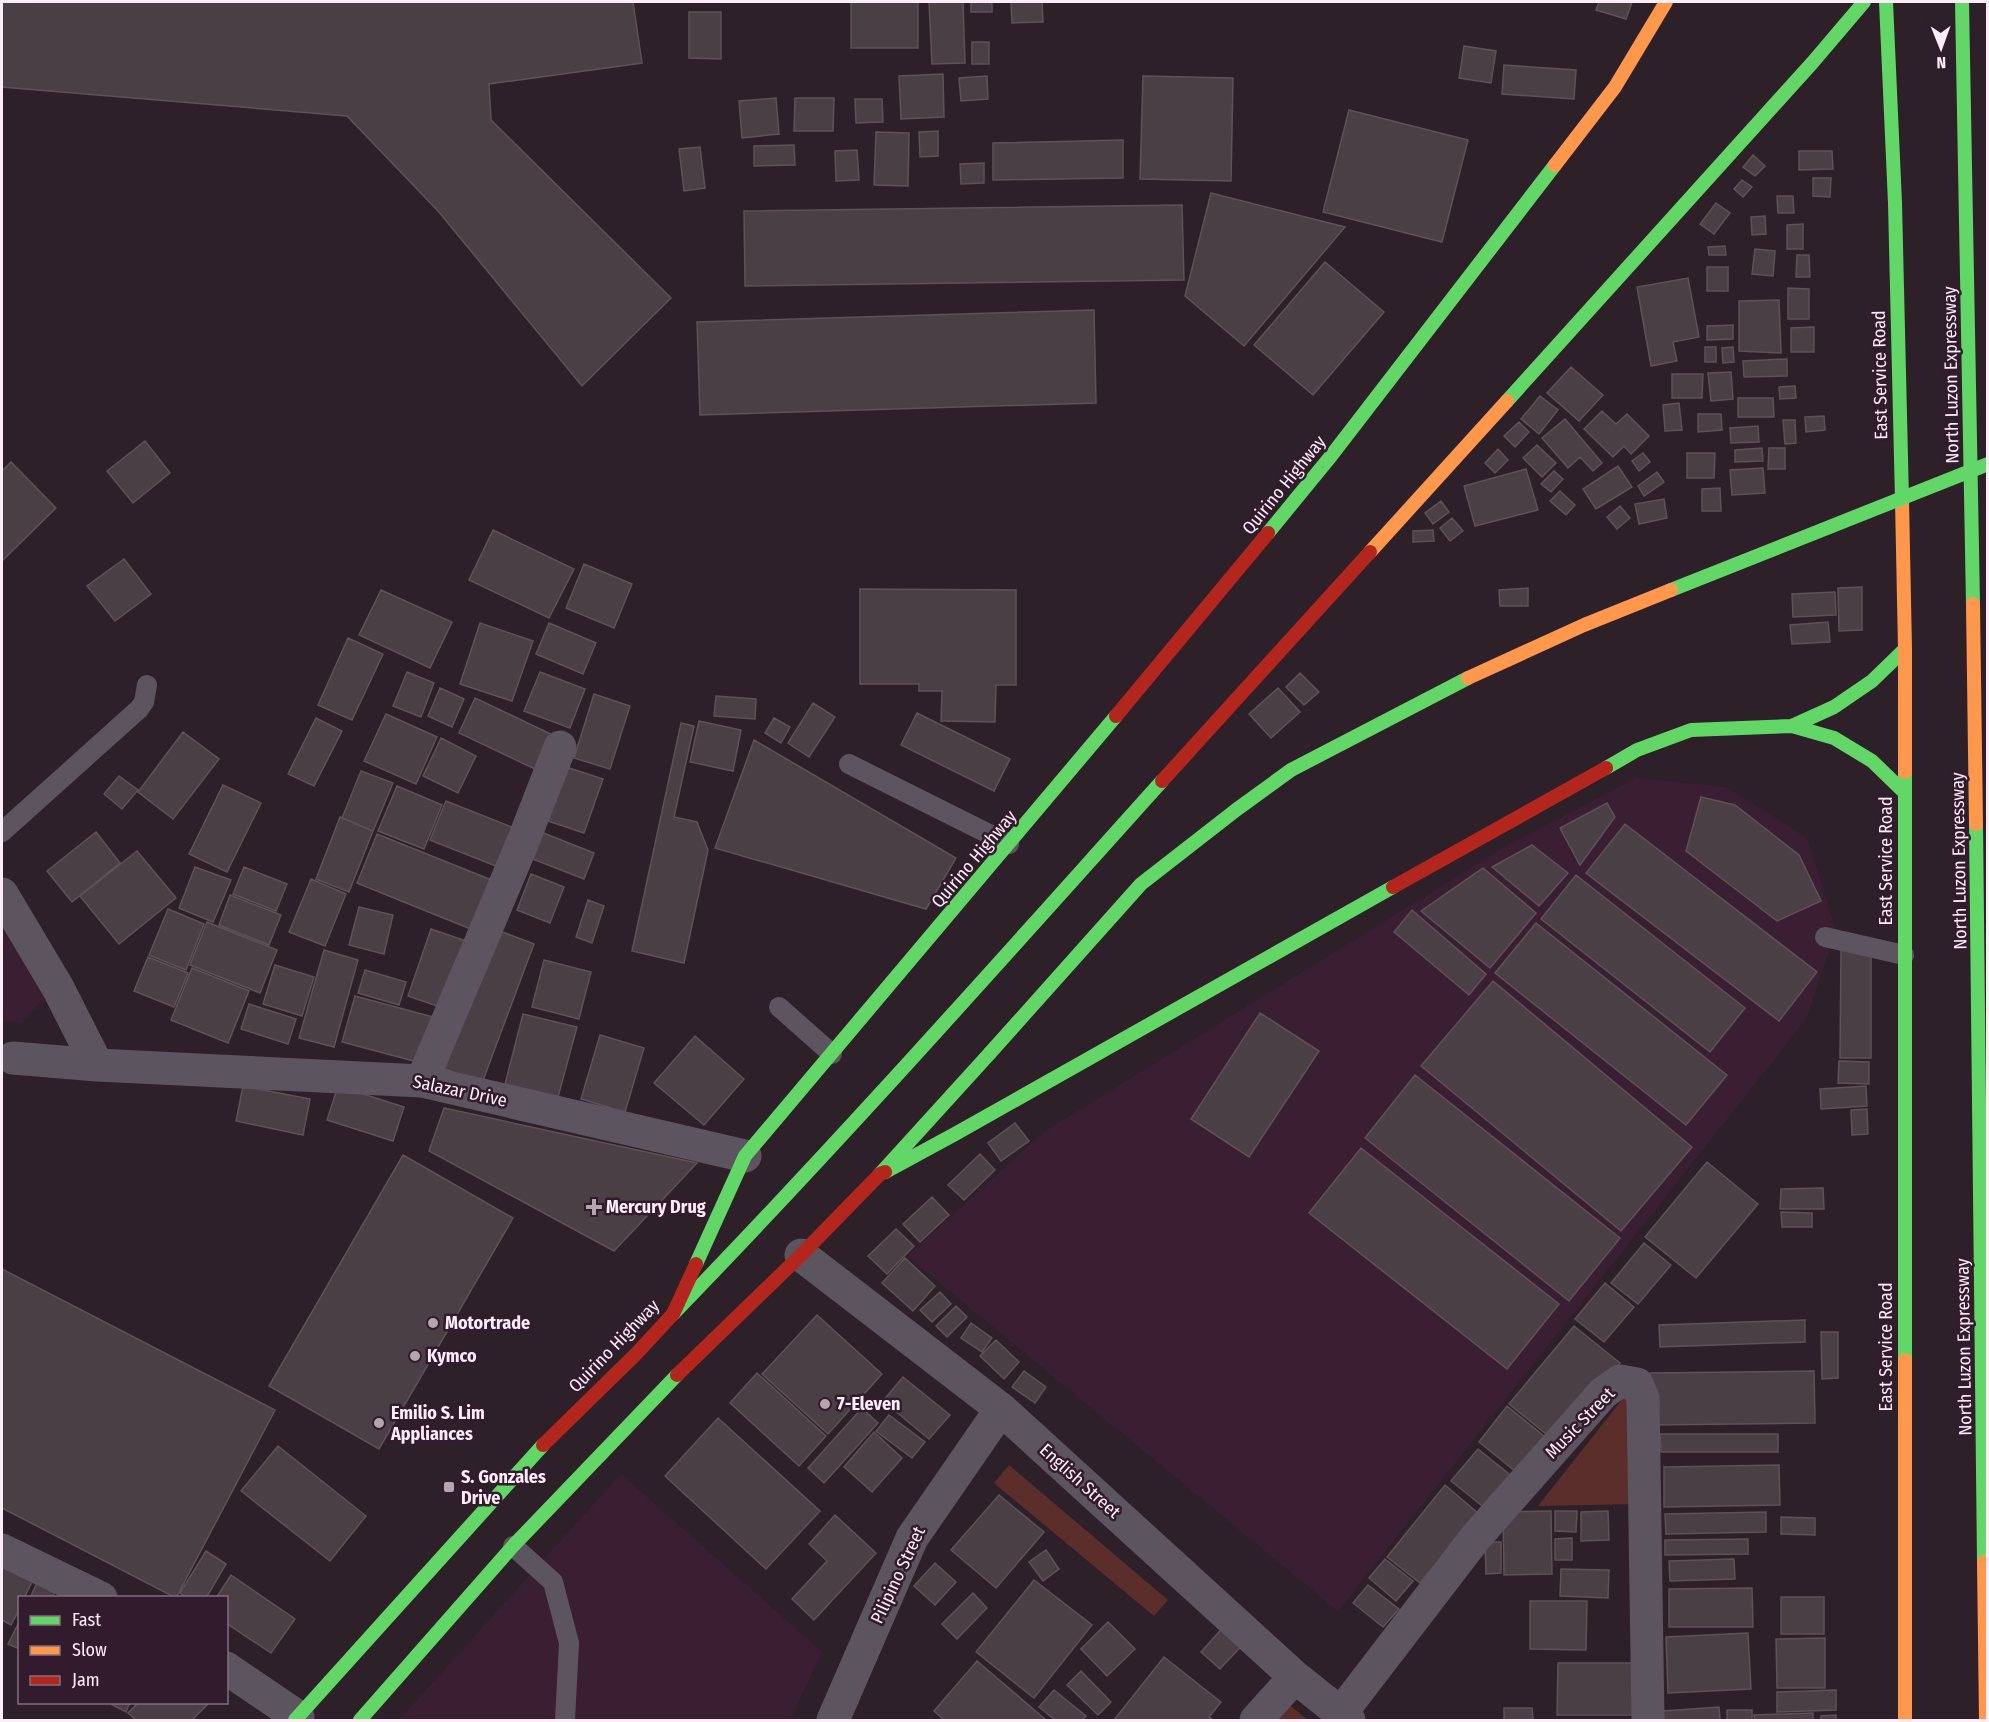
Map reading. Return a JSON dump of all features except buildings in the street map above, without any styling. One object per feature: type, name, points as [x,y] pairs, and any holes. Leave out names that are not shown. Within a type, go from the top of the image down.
[{"type":"main road","name":"Quirino Highway","points":[[296,1719],[557,1430],[637,1353],[673,1314],[746,1156],[1009,844],[1359,420],[1615,87],[1666,2]]},
{"type":"main road","points":[[673,1314],[952,1014],[1814,62],[1864,2]]},
{"type":"main road","name":"East Service Road","points":[[1886,2],[1895,203],[1905,649],[1905,1720]]},
{"type":"main road","name":"North Luzon Expressway","points":[[1962,2],[1975,734],[1986,1720]]},
{"type":"main road","points":[[360,1720],[513,1546],[670,1382],[801,1255],[880,1174],[1141,884],[1236,810],[1291,770],[1463,680],[1584,625],[1988,464]]},
{"type":"main road","points":[[1792,726],[1834,707],[1872,681],[1905,649]]},
{"type":"main road","points":[[880,1174],[1637,750],[1691,730],[1792,726],[1834,738],[1872,761],[1904,792]]},
{"type":"street","points":[[422,1081],[522,844],[560,747]]},
{"type":"street","points":[[2,894],[58,988],[97,1065]]},
{"type":"street","name":"Salazar Drive","points":[[8,1055],[97,1065],[422,1081],[746,1156]]},
{"type":"street","name":"English Street","points":[[801,1255],[1001,1409],[1295,1677],[1345,1717]]},
{"type":"street","name":"Music Street","points":[[1345,1717],[1476,1537],[1603,1393],[1620,1381],[1636,1384],[1643,1398],[1648,1720]]},
{"type":"street","name":"Pilipino Street","points":[[832,1720],[912,1538],[1001,1409]]},
{"type":"street","points":[[2,1550],[97,1596]]},
{"type":"street","points":[[228,1669],[296,1719]]},
{"type":"street","points":[[1256,1720],[1295,1677]]},
{"type":"lane","points":[[2,832],[139,709],[144,702],[147,685]]},
{"type":"lane","points":[[849,764],[1009,844]]},
{"type":"lane","points":[[1824,937],[1904,955]]},
{"type":"lane","points":[[779,1007],[832,1054]]},
{"type":"lane","points":[[513,1546],[553,1582],[569,1643],[565,1720]]},
{"type":"shaded area","points":[[1636,778],[1726,787],[1807,838],[1836,930],[1806,1019],[1338,1611],[907,1256],[1044,1132],[1508,845]]},
{"type":"shaded area","points":[[2,930],[48,994],[21,1023],[2,1021]]},
{"type":"shaded area","points":[[1632,1387],[1639,1504],[1538,1506]]},
{"type":"shaded area","points":[[1009,1465],[1168,1600],[1154,1616],[994,1483]]},
{"type":"shaded area","points":[[621,1474],[822,1652],[790,1720],[399,1720]]},
{"type":"shaded area","points":[[1288,1704],[1308,1720],[1274,1720]]},
{"type":"traffic: fast","points":[[1507,401],[1813,62],[1864,2]]},
{"type":"traffic: fast","points":[[1886,2],[1895,203],[1902,500]]},
{"type":"traffic: fast","points":[[1962,2],[1973,604]]},
{"type":"traffic: fast","points":[[1268,533],[1331,456],[1555,165]]},
{"type":"traffic: fast","points":[[1671,590],[1988,464]]},
{"type":"traffic: fast","points":[[1792,726],[1834,707],[1872,681],[1905,649]]},
{"type":"traffic: fast","points":[[990,1053],[1141,884],[1291,770],[1468,678]]},
{"type":"traffic: fast","points":[[696,1264],[745,1156],[1116,716]]},
{"type":"traffic: fast","points":[[1606,768],[1637,750],[1691,730],[1792,726],[1834,738],[1872,761],[1904,792]]},
{"type":"traffic: fast","points":[[1905,772],[1905,1360]]},
{"type":"traffic: fast","points":[[673,1314],[859,1117],[1162,781]]},
{"type":"traffic: fast","points":[[1976,824],[1984,1562]]},
{"type":"traffic: fast","points":[[885,1172],[1393,887]]},
{"type":"traffic: fast","points":[[880,1174],[990,1053]]},
{"type":"traffic: fast","points":[[360,1720],[513,1546],[677,1375]]},
{"type":"traffic: fast","points":[[295,1720],[543,1445]]},
{"type":"traffic: slow","points":[[1555,165],[1615,87],[1666,2]]},
{"type":"traffic: slow","points":[[1370,552],[1507,401]]},
{"type":"traffic: slow","points":[[1902,500],[1905,772]]},
{"type":"traffic: slow","points":[[1468,678],[1584,625],[1671,590]]},
{"type":"traffic: slow","points":[[1973,604],[1976,824]]},
{"type":"traffic: slow","points":[[1905,1360],[1905,1720]]},
{"type":"traffic: slow","points":[[1984,1562],[1986,1720]]},
{"type":"traffic: jam","points":[[1116,716],[1268,533]]},
{"type":"traffic: jam","points":[[1162,781],[1370,552]]},
{"type":"traffic: jam","points":[[1393,887],[1606,768]]},
{"type":"traffic: jam","points":[[677,1375],[801,1255],[880,1174],[885,1172]]},
{"type":"traffic: jam","points":[[543,1445],[637,1353],[673,1314],[696,1264]]},
{"type":"place","name":"Mercury Drug","points":[[594,1207]]},
{"type":"place","name":"Motortrade","points":[[433,1323]]},
{"type":"place","name":"Kymco","points":[[415,1356]]},
{"type":"place","name":"7-Eleven","points":[[825,1404]]},
{"type":"place","name":"Emilio S. Lim Appliances","points":[[379,1423]]},
{"type":"place","name":"S. Gonzales Drive","points":[[449,1487]]}]
